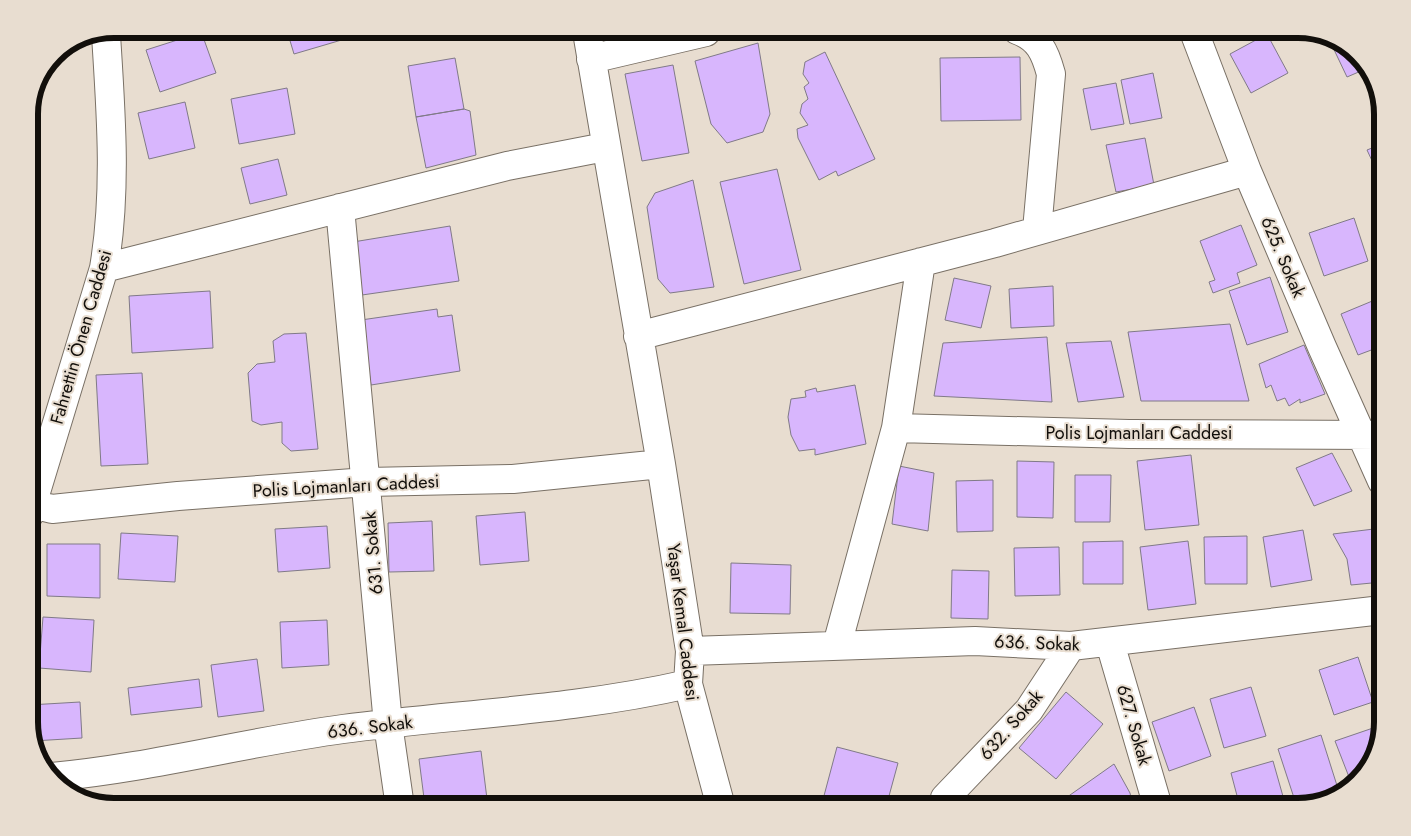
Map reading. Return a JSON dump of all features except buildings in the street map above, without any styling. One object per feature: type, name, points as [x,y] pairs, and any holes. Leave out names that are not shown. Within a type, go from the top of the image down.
[{"type":"street","name":"Yaşar Kemal Caddesi","points":[[588,38],[605,147],[661,464],[690,651],[688,684],[719,798]]},
{"type":"street","points":[[591,59],[680,38]]},
{"type":"street","points":[[1033,38],[1045,52],[1050,74],[1037,230]]},
{"type":"street","name":"625. Sokak","points":[[1197,38],[1247,171],[1322,347],[1372,434]]},
{"type":"street","name":"Fahrettin Önen Caddesi","points":[[38,484],[104,268],[110,238],[112,140],[106,39]]},
{"type":"street","points":[[104,268],[507,166],[605,147]]},
{"type":"street","points":[[638,336],[921,262],[1247,171]]},
{"type":"street","name":"631. Sokak","points":[[340,208],[367,482],[388,724],[399,798]]},
{"type":"street","points":[[837,645],[896,428],[921,262]]},
{"type":"street","name":"Polis Lojmanları Caddesi","points":[[896,428],[1129,434],[1372,434]]},
{"type":"street","name":"Polis Lojmanları Caddesi","points":[[38,510],[178,496],[367,482],[512,479],[661,464]]},
{"type":"street","name":"636. Sokak","points":[[690,651],[975,641],[1071,646],[1374,611]]},
{"type":"street","name":"627. Sokak","points":[[1110,643],[1155,798]]},
{"type":"street","name":"632. Sokak","points":[[945,798],[1029,710],[1071,646]]},
{"type":"street","name":"636. Sokak","points":[[60,776],[103,772],[342,729],[630,697],[688,684]]}]
